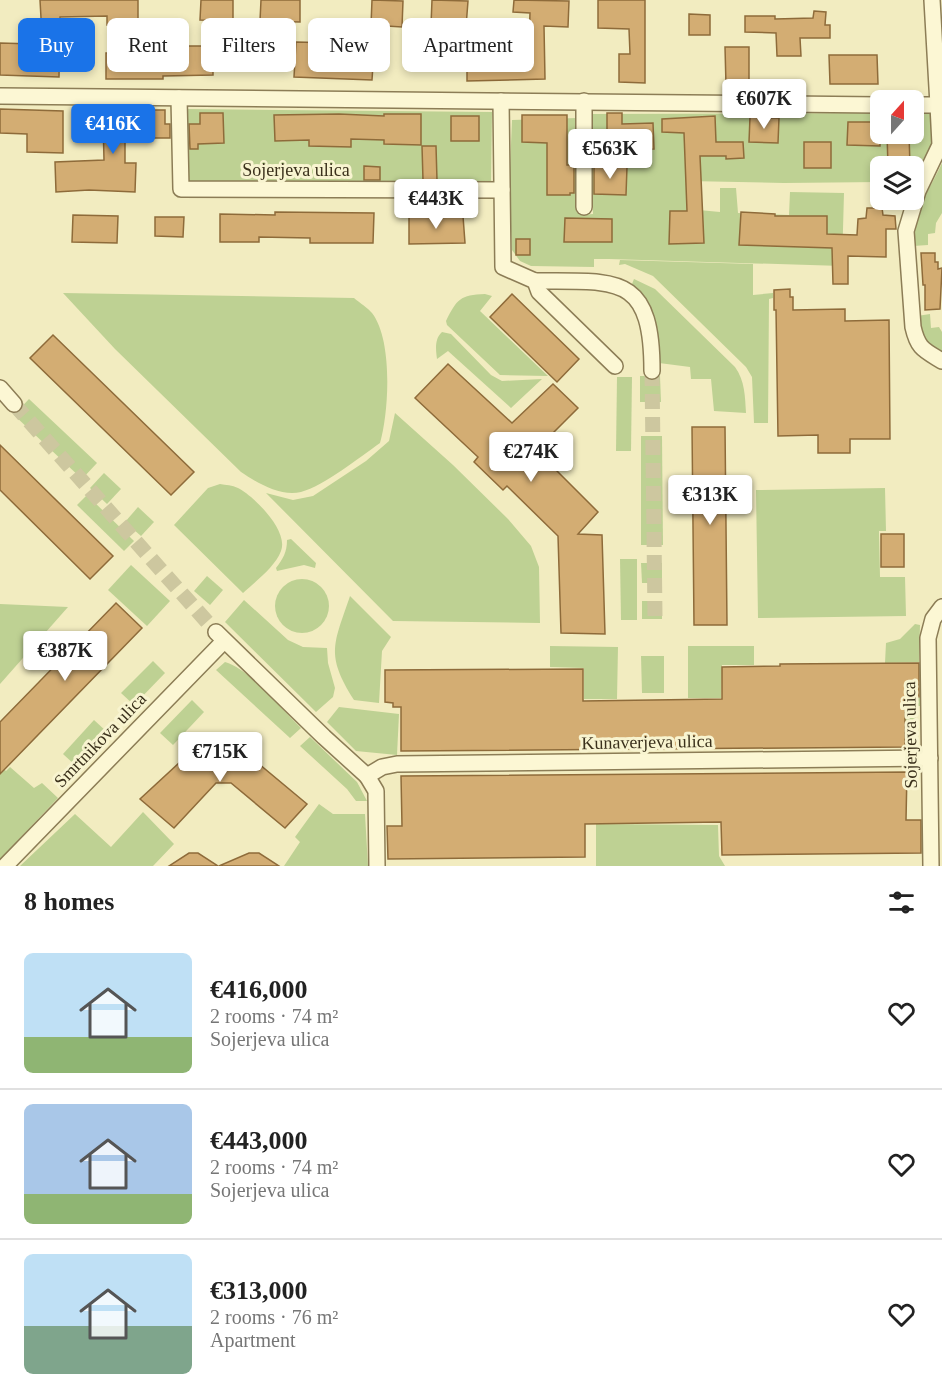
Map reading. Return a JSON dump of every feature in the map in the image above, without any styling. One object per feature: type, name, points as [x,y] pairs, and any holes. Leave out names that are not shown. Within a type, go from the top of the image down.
[{"type":"street","points":[[932,0],[940,145],[918,191],[906,231],[916,341],[927,352],[942,361]]},
{"type":"street","points":[[0,96],[870,105]]},
{"type":"street","name":"Sojerjeva ulica","points":[[179,98],[181,189],[502,190]]},
{"type":"street","points":[[501,101],[503,267],[535,281],[606,282],[621,286],[633,295],[643,308],[648,324],[652,371]]},
{"type":"street","points":[[584,101],[584,207]]},
{"type":"street","points":[[924,105],[938,105]]},
{"type":"street","points":[[535,281],[539,292],[615,366]]},
{"type":"street","points":[[0,388],[14,404]]},
{"type":"street","name":"Sojerjeva ulica","points":[[931,866],[928,638],[933,619],[942,607]]},
{"type":"street","name":"Smrtnikova ulica","points":[[5,866],[220,637],[367,776]]},
{"type":"street","name":"Kunaverjeva ulica","points":[[367,776],[382,767],[397,764],[930,759]]},
{"type":"street","points":[[367,776],[376,791],[377,866]]},
{"type":"green space","points":[[186,109],[492,112],[491,184],[185,181]]},
{"type":"green space","points":[[870,113],[870,144],[924,144],[924,113],[930,113],[932,144],[924,158],[870,156],[870,182],[687,181],[688,209],[720,212],[720,188],[736,188],[738,213],[789,215],[790,192],[844,193],[842,266],[594,259],[594,267],[531,266],[520,261],[512,250],[509,193],[512,120],[577,118],[580,215],[593,214],[591,114]]},
{"type":"green space","points":[[942,163],[942,213],[936,223],[935,233],[928,234],[928,245],[913,246],[915,223],[919,210],[924,210],[927,193]]},
{"type":"green space","points":[[620,260],[753,264],[753,295],[773,293],[773,298],[769,299],[768,423],[754,423],[752,377],[746,367],[653,276],[625,264],[619,265]]},
{"type":"green space","points":[[634,279],[655,289],[735,367],[743,383],[746,413],[714,411],[711,379],[691,379],[690,367],[659,363],[654,320],[646,302],[632,284]]},
{"type":"green space","points":[[63,293],[354,298],[372,313],[379,325],[383,340],[387,395],[380,443],[331,478],[310,489],[285,493],[262,484],[241,472],[115,349]]},
{"type":"green space","points":[[485,294],[492,296],[480,311],[548,376],[500,375],[447,325],[446,321],[460,300]]},
{"type":"green space","points":[[930,314],[931,328],[939,327],[942,332],[942,352],[927,342],[920,329],[917,316]]},
{"type":"green space","points":[[442,332],[451,334],[491,375],[502,381],[542,379],[511,408],[448,351],[437,359],[437,342]]},
{"type":"green space","points":[[640,376],[660,376],[661,402],[640,402]]},
{"type":"green space","points":[[617,377],[632,377],[631,451],[616,451]]},
{"type":"green space","points":[[29,399],[97,463],[82,479],[14,415]]},
{"type":"green space","points":[[395,413],[453,465],[508,519],[531,546],[539,567],[540,623],[393,621],[266,493],[293,500],[313,496],[366,461],[389,441]]},
{"type":"green space","points":[[641,436],[662,436],[663,545],[641,545]]},
{"type":"green space","points":[[104,473],[121,489],[107,504],[90,488]]},
{"type":"green space","points":[[220,484],[238,488],[253,498],[275,524],[282,543],[281,551],[274,563],[243,593],[174,525],[208,488]]},
{"type":"green space","points":[[885,488],[886,531],[879,531],[880,577],[905,577],[906,616],[758,618],[756,490]]},
{"type":"green space","points":[[87,495],[134,541],[124,551],[77,505]]},
{"type":"green space","points":[[138,507],[154,522],[141,536],[125,522]]},
{"type":"green space","points":[[291,539],[316,563],[315,568],[304,565],[277,571],[276,568],[283,558],[287,540]]},
{"type":"green space","points":[[620,559],[637,559],[637,620],[621,620]]},
{"type":"green space","points":[[641,563],[662,563],[662,583],[642,583]]},
{"type":"green space","points":[[131,565],[170,601],[147,626],[108,590]]},
{"type":"green space","points":[[207,576],[223,590],[210,605],[194,591]]},
{"type":"green space","points":[[302,579],[312,581],[321,587],[327,596],[329,606],[327,616],[321,625],[312,631],[302,633],[292,631],[283,625],[277,616],[275,606],[277,596],[283,587],[292,581]]},
{"type":"green space","points":[[350,596],[391,637],[382,651],[379,703],[354,700],[336,660],[337,638]]},
{"type":"green space","points":[[244,600],[288,640],[303,647],[327,648],[328,663],[335,688],[333,697],[316,712],[225,622]]},
{"type":"green space","points":[[642,601],[662,601],[662,619],[642,619]]},
{"type":"green space","points":[[0,604],[68,607],[0,684]]},
{"type":"green space","points":[[915,624],[920,625],[919,662],[885,663],[886,643],[900,639]]},
{"type":"green space","points":[[550,646],[618,647],[617,699],[584,699],[584,668],[550,667]]},
{"type":"green space","points":[[688,646],[754,646],[754,665],[722,665],[721,698],[688,698]]},
{"type":"green space","points":[[641,656],[664,656],[664,693],[642,693]]},
{"type":"green space","points":[[153,661],[165,673],[134,705],[121,693]]},
{"type":"green space","points":[[225,662],[235,666],[255,681],[301,728],[290,738],[216,670]]},
{"type":"green space","points":[[905,698],[921,698],[920,706],[916,706],[916,720],[912,731],[905,731]]},
{"type":"green space","points":[[192,700],[204,712],[173,745],[160,733]]},
{"type":"green space","points":[[339,707],[399,714],[397,755],[356,751],[327,722]]},
{"type":"green space","points":[[94,720],[107,732],[75,765],[63,754]]},
{"type":"green space","points":[[310,737],[357,782],[367,801],[356,801],[347,789],[300,746]]},
{"type":"green space","points":[[0,765],[6,771],[10,767],[34,788],[42,783],[58,798],[0,859]]},
{"type":"green space","points":[[319,804],[333,814],[365,814],[368,866],[284,866],[300,842],[295,837]]},
{"type":"green space","points":[[143,812],[174,844],[153,866],[20,866],[75,814],[111,847]]},
{"type":"green space","points":[[596,824],[718,825],[719,856],[725,866],[596,866]]},
{"type":"building","points":[[40,0],[138,0],[138,18],[107,18],[107,16],[41,18]]},
{"type":"building","points":[[201,0],[233,0],[233,18],[201,18],[200,20]]},
{"type":"building","points":[[261,0],[300,0],[300,22],[296,22],[296,18],[260,18]]},
{"type":"building","points":[[372,0],[403,1],[402,27],[390,26],[390,18],[371,18]]},
{"type":"building","points":[[432,0],[468,1],[467,18],[431,18]]},
{"type":"building","points":[[514,0],[569,1],[568,27],[544,26],[545,79],[467,81],[467,72],[534,72],[534,18],[530,18],[530,13],[513,12]]},
{"type":"building","points":[[598,0],[645,0],[645,83],[619,82],[619,54],[630,54],[629,29],[598,28]]},
{"type":"building","points":[[814,11],[826,12],[825,25],[830,25],[830,38],[800,38],[801,56],[777,56],[776,33],[745,32],[745,16],[775,16],[775,19],[813,18]]},
{"type":"building","points":[[689,14],[710,15],[710,35],[689,35]]},
{"type":"building","points":[[296,42],[308,42],[308,72],[373,72],[372,80],[294,77]]},
{"type":"building","points":[[0,43],[18,44],[18,72],[59,72],[59,77],[0,75]]},
{"type":"building","points":[[189,46],[201,46],[201,72],[213,72],[213,75],[163,76],[163,79],[106,79],[106,53],[107,72],[189,72]]},
{"type":"building","points":[[725,47],[749,47],[749,85],[726,85]]},
{"type":"building","points":[[829,55],[877,55],[878,84],[830,84]]},
{"type":"building","points":[[0,109],[63,111],[63,153],[27,152],[27,134],[0,133]]},
{"type":"building","points":[[125,110],[165,110],[165,124],[170,124],[170,138],[125,138],[125,163],[136,163],[135,192],[89,190],[56,192],[55,162],[104,160],[103,118],[125,118]]},
{"type":"building","points":[[200,113],[223,113],[224,143],[198,144],[198,149],[190,149],[189,124],[200,124]]},
{"type":"building","points":[[607,113],[622,113],[622,124],[653,123],[654,149],[623,150],[623,141],[607,141]]},
{"type":"building","points":[[384,114],[421,114],[421,145],[384,144],[384,140],[351,139],[351,147],[309,146],[309,140],[275,141],[274,115],[384,116]]},
{"type":"building","points":[[522,115],[567,115],[567,165],[574,165],[574,193],[547,195],[547,143],[522,142]]},
{"type":"building","points":[[451,116],[479,116],[479,141],[451,141]]},
{"type":"building","points":[[715,116],[716,142],[743,142],[744,158],[726,159],[726,156],[700,156],[704,243],[669,244],[670,211],[687,211],[684,133],[662,132],[662,119]]},
{"type":"building","points":[[750,117],[779,118],[778,143],[749,142]]},
{"type":"building","points":[[848,122],[870,122],[870,144],[880,144],[880,146],[847,145]]},
{"type":"building","points":[[804,142],[831,142],[831,168],[804,168]]},
{"type":"building","points":[[887,144],[909,144],[910,156],[888,156]]},
{"type":"building","points":[[422,146],[436,146],[437,180],[423,180]]},
{"type":"building","points":[[364,166],[380,167],[380,180],[364,180]]},
{"type":"building","points":[[594,166],[627,167],[626,195],[594,194]]},
{"type":"building","points":[[867,208],[882,210],[883,215],[895,216],[896,229],[886,229],[886,257],[848,256],[848,284],[833,284],[832,248],[739,245],[741,212],[775,214],[775,216],[827,216],[827,234],[857,235],[858,219],[866,218]]},
{"type":"building","points":[[275,212],[374,213],[373,243],[310,243],[310,238],[259,237],[259,242],[220,242],[220,214],[275,215]]},
{"type":"building","points":[[73,215],[118,216],[117,243],[72,242]]},
{"type":"building","points":[[409,215],[463,216],[465,243],[409,244]]},
{"type":"building","points":[[155,217],[184,217],[183,237],[155,236]]},
{"type":"building","points":[[565,218],[612,219],[612,242],[564,242]]},
{"type":"building","points":[[516,239],[530,239],[530,255],[516,255]]},
{"type":"building","points":[[921,253],[935,253],[938,269],[942,268],[940,309],[925,310]]},
{"type":"building","points":[[790,289],[790,297],[793,297],[793,310],[845,309],[845,321],[889,320],[890,439],[850,439],[850,453],[818,453],[818,435],[778,436],[774,290]]},
{"type":"building","points":[[512,294],[579,359],[557,382],[490,317]]},
{"type":"building","points":[[53,335],[194,472],[171,495],[30,358]]},
{"type":"building","points":[[448,364],[512,423],[553,384],[578,408],[536,450],[598,512],[578,534],[602,535],[605,634],[561,633],[558,536],[507,486],[503,490],[474,462],[478,457],[415,398]]},
{"type":"building","points":[[692,427],[725,427],[727,625],[694,625]]},
{"type":"building","points":[[0,445],[113,556],[90,579],[0,490]]},
{"type":"building","points":[[881,534],[904,534],[904,567],[881,567]]},
{"type":"building","points":[[116,603],[142,628],[0,774],[0,722]]},
{"type":"building","points":[[919,663],[919,697],[905,697],[905,747],[401,751],[401,707],[393,707],[393,703],[385,702],[385,670],[583,669],[583,701],[722,699],[722,667],[780,666],[780,664]]},
{"type":"building","points":[[206,738],[229,739],[307,804],[285,828],[231,783],[216,783],[174,828],[140,799]]},
{"type":"building","points":[[907,772],[906,820],[921,820],[921,853],[722,855],[721,822],[585,824],[585,857],[388,859],[387,826],[402,826],[401,776]]},
{"type":"building","points":[[189,853],[198,853],[218,866],[169,866]]},
{"type":"building","points":[[249,853],[259,853],[279,866],[219,866]]},
{"type":"tunnel","points":[[652,371],[655,616]]},
{"type":"tunnel","points":[[14,404],[216,632]]}]
